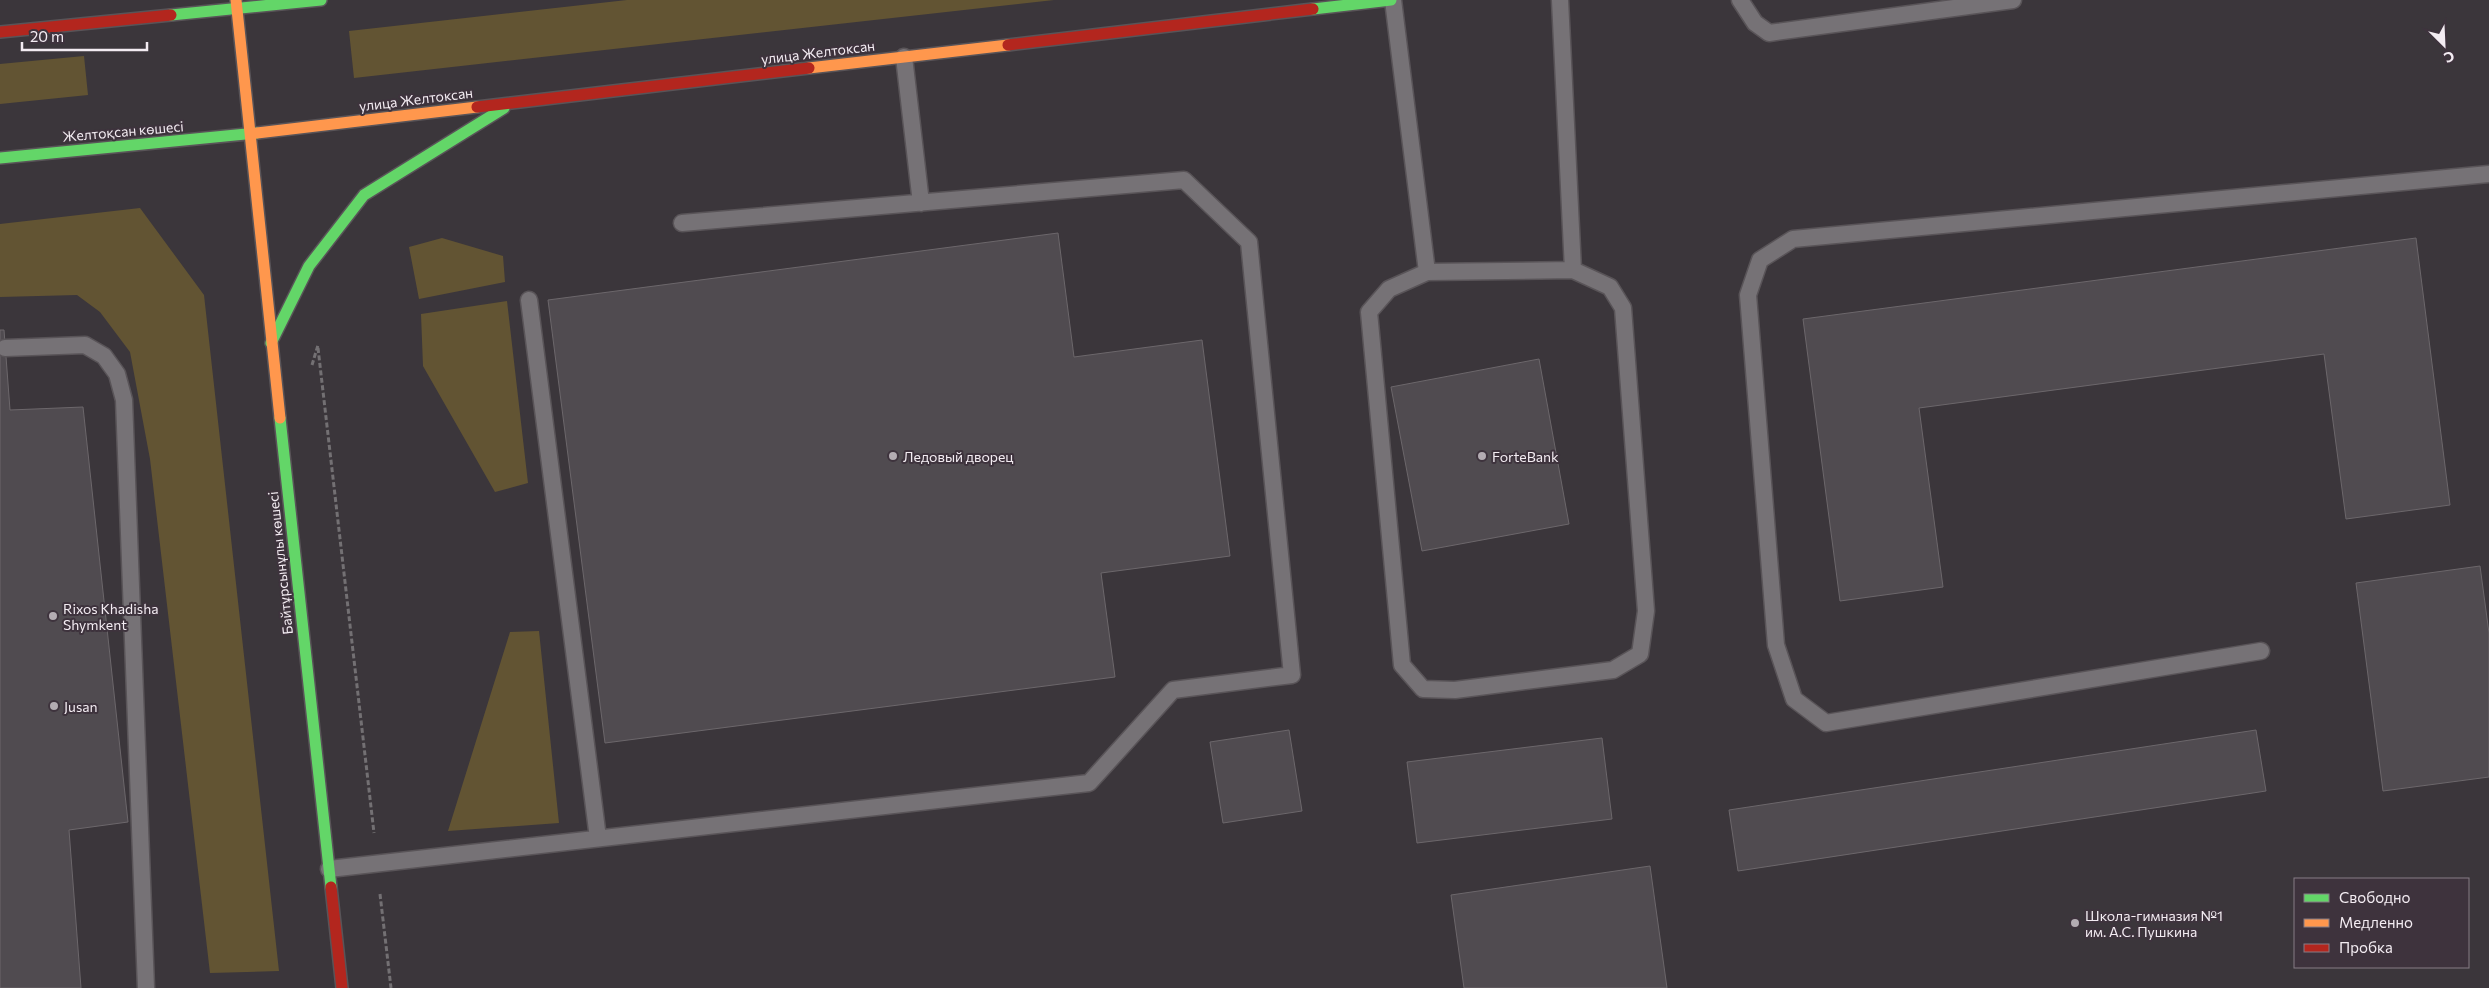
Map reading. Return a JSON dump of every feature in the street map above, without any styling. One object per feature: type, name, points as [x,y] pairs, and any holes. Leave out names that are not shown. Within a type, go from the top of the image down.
[{"type":"main road","points":[[0,32],[237,5],[321,0]]},
{"type":"main road","name":"улица Желтоксан","points":[[248,134],[1392,0]]},
{"type":"main road","name":"Байтұрсынұлы көшесі","points":[[237,5],[248,134],[342,988]]},
{"type":"main road","points":[[271,343],[309,266],[364,196],[438,146],[513,103]]},
{"type":"main road","name":"Желтоқсан көшесі","points":[[0,158],[248,134]]},
{"type":"lane","points":[[1392,0],[1427,272]]},
{"type":"lane","points":[[1560,0],[1573,270]]},
{"type":"lane","points":[[1740,0],[1755,23],[1769,33],[2013,0]]},
{"type":"lane","points":[[904,57],[921,203]]},
{"type":"lane","points":[[2261,651],[1826,723],[1794,699],[1776,645],[1748,295],[1760,260],[1793,239],[2489,174]]},
{"type":"lane","points":[[329,868],[1089,783],[1174,690],[1292,675],[1249,242],[1184,180],[682,223]]},
{"type":"lane","points":[[1573,270],[1610,287],[1623,308],[1646,611],[1640,654],[1613,670],[1455,690],[1423,689],[1402,665],[1369,312],[1389,289],[1427,272],[1573,270]]},
{"type":"lane","points":[[529,300],[598,838]]},
{"type":"lane","points":[[5,348],[85,345],[104,356],[117,374],[124,400],[146,988]]},
{"type":"path","points":[[318,345],[391,988]]},
{"type":"shaded area","points":[[627,0],[1054,0],[354,78],[349,31]]},
{"type":"shaded area","points":[[84,56],[88,95],[0,104],[0,64]]},
{"type":"shaded area","points":[[140,208],[204,295],[279,971],[210,973],[150,459],[130,352],[100,312],[77,295],[0,297],[0,224]]},
{"type":"shaded area","points":[[442,238],[503,256],[505,282],[419,299],[409,247]]},
{"type":"shaded area","points":[[507,301],[528,483],[495,492],[423,366],[421,314]]},
{"type":"shaded area","points":[[539,631],[559,823],[448,831],[510,632]]},
{"type":"building","name":"Ледовый дворец","points":[[1058,233],[1074,357],[1202,340],[1230,556],[1101,573],[1115,677],[605,743],[548,300]]},
{"type":"building","points":[[2416,238],[2450,505],[2346,519],[2324,354],[1919,408],[1943,587],[1840,601],[1803,319]]},
{"type":"building","name":"Rixos Khadisha Shymkent","points":[[0,330],[4,330],[10,410],[83,407],[128,822],[69,830],[81,988],[0,988]]},
{"type":"building","points":[[1539,359],[1569,524],[1422,551],[1391,387]]},
{"type":"building","points":[[2480,566],[2489,633],[2489,777],[2383,791],[2356,583]]},
{"type":"building","points":[[1289,730],[1302,811],[1223,823],[1210,742]]},
{"type":"building","points":[[2256,730],[2266,791],[1738,871],[1729,810]]},
{"type":"building","points":[[1602,738],[1612,819],[1417,843],[1407,762]]},
{"type":"building","points":[[1650,866],[1667,988],[1464,988],[1451,895]]},
{"type":"traffic: fast","points":[[171,15],[321,0]]},
{"type":"traffic: fast","points":[[1313,9],[1391,0]]},
{"type":"traffic: fast","points":[[271,343],[309,266],[364,195],[504,108]]},
{"type":"traffic: fast","points":[[0,158],[257,133]]},
{"type":"traffic: fast","points":[[280,418],[331,887]]},
{"type":"traffic: slow","points":[[236,0],[280,418]]},
{"type":"traffic: slow","points":[[809,68],[1008,45]]},
{"type":"traffic: slow","points":[[257,133],[477,107]]},
{"type":"traffic: jam","points":[[1008,45],[1313,9]]},
{"type":"traffic: jam","points":[[0,32],[171,15]]},
{"type":"traffic: jam","points":[[477,107],[809,68]]},
{"type":"traffic: jam","points":[[331,887],[342,988]]},
{"type":"place","name":"Ледовый дворец","points":[[893,456]]},
{"type":"place","name":"ForteBank","points":[[1482,456]]},
{"type":"place","name":"Rixos Khadisha Shymkent","points":[[53,616]]},
{"type":"place","name":"Jusan","points":[[54,706]]},
{"type":"place","name":"Школа-гимназия №1 им. А.С. Пушкина","points":[[2075,923]]}]
